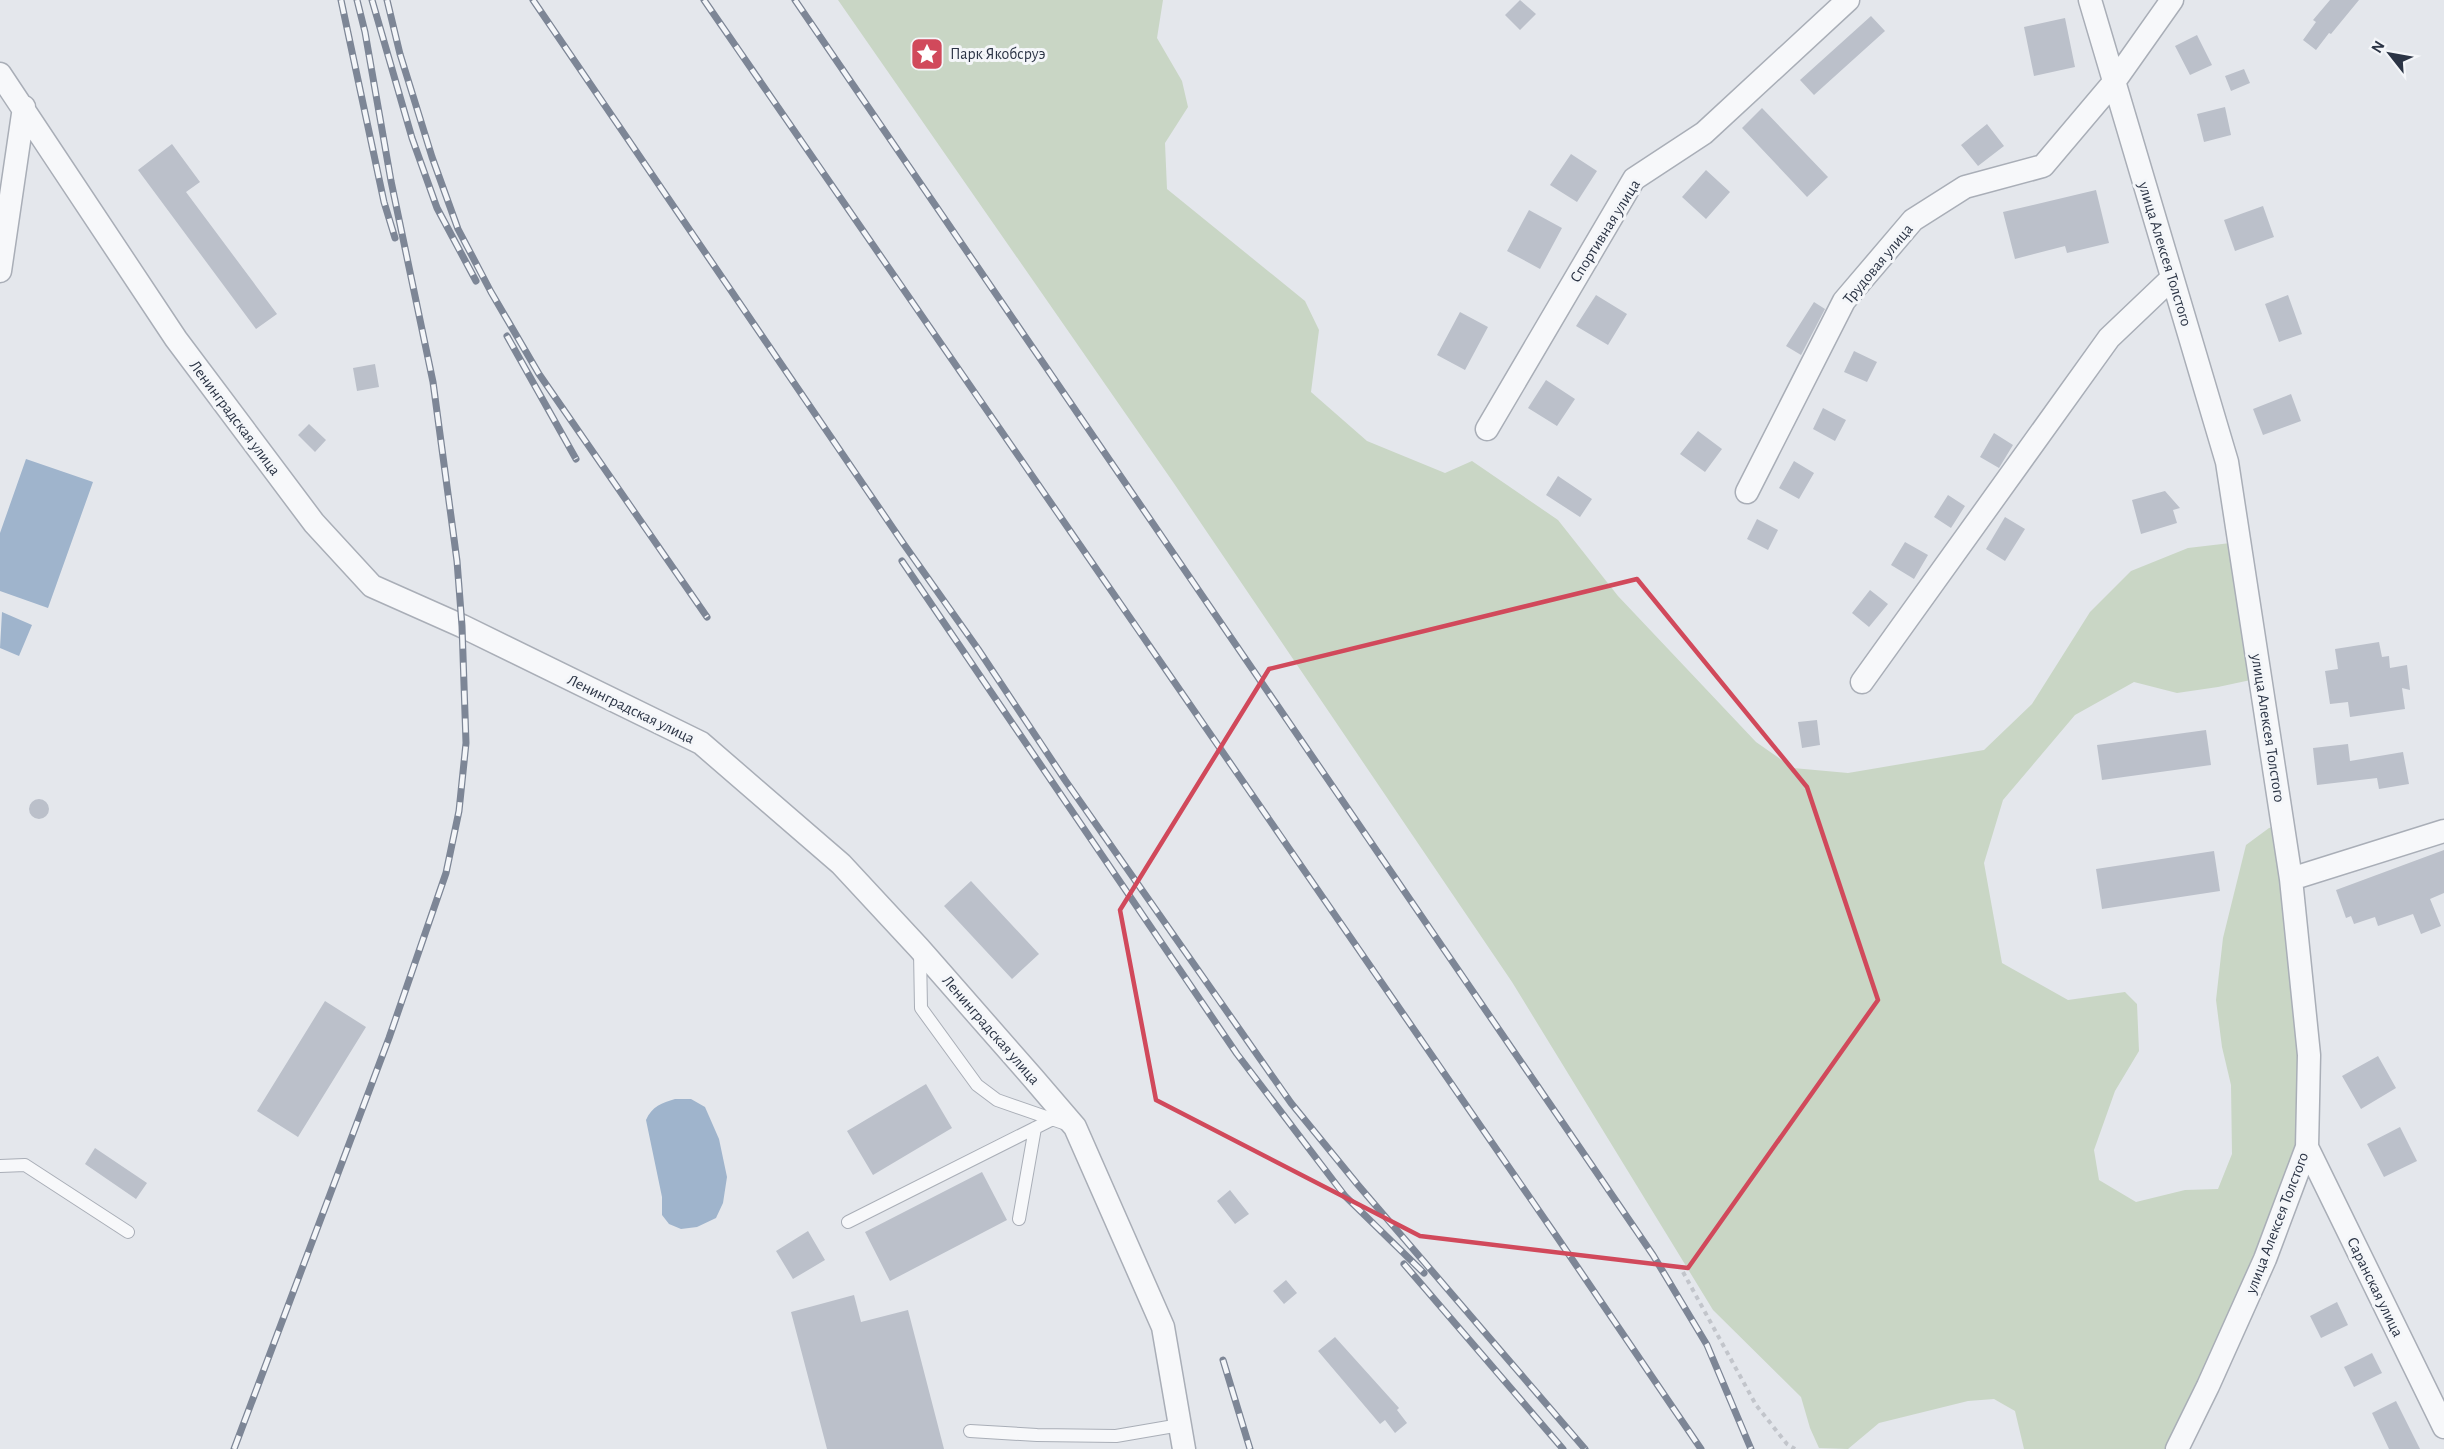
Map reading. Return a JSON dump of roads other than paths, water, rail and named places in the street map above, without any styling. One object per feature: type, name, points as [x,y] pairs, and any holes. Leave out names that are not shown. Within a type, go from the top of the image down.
[{"type":"street","name":"Спортивная улица","points":[[1487,429],[1634,179],[1704,133],[1848,0]]},
{"type":"street","name":"улица Алексея Толстого","points":[[2090,0],[2227,462],[2292,879],[2309,1055],[2307,1147],[2265,1259],[2177,1449]]},
{"type":"street","name":"Трудовая улица","points":[[1747,492],[1844,301],[1913,220],[1965,188],[2043,166],[2114,82],[2172,0]]},
{"type":"street","name":"Ленинградская улица","points":[[0,74],[176,339],[314,523],[372,586],[462,626],[701,743],[841,864],[920,948],[1075,1126],[1163,1327],[1184,1449]]},
{"type":"street","points":[[0,271],[24,107]]},
{"type":"street","points":[[1862,682],[2109,338],[2172,278]]},
{"type":"street","points":[[2292,879],[2444,831]]},
{"type":"street","name":"Саранская улица","points":[[2307,1147],[2444,1427]]},
{"type":"lane","points":[[920,948],[921,1008],[977,1085],[997,1100],[1075,1126]]},
{"type":"lane","points":[[849,1222],[1053,1119]]},
{"type":"lane","points":[[1019,1220],[1035,1128]]},
{"type":"lane","points":[[0,1166],[25,1165],[128,1232]]},
{"type":"lane","points":[[970,1431],[1116,1436],[1180,1425]]},
{"type":"water","points":[[26,459],[93,482],[48,608],[0,591],[0,533]]},
{"type":"water","points":[[2,612],[32,625],[19,656],[0,648]]},
{"type":"water","points":[[675,1099],[691,1099],[705,1107],[719,1139],[727,1177],[723,1203],[716,1218],[697,1227],[681,1229],[669,1224],[662,1215],[662,1197],[646,1120],[654,1108]]},
{"type":"railway","points":[[341,0],[384,202],[395,238]]},
{"type":"railway","points":[[234,1449],[389,1038],[446,873],[459,811],[466,743],[457,561],[433,382],[391,181],[365,32],[357,0]]},
{"type":"railway","points":[[372,0],[412,138],[437,208],[476,281]]},
{"type":"railway","points":[[387,0],[400,54],[432,157],[458,229],[491,292],[539,374],[707,617]]},
{"type":"railway","points":[[533,0],[903,543],[978,649],[1065,780],[1291,1103],[1358,1185],[1585,1449]]},
{"type":"railway","points":[[704,0],[1701,1449]]},
{"type":"railway","points":[[795,0],[1653,1255],[1707,1345],[1751,1449]]},
{"type":"railway","points":[[507,336],[576,459]]},
{"type":"railway","points":[[902,561],[1237,1054],[1345,1196],[1424,1273]]},
{"type":"railway","points":[[1404,1264],[1563,1449]]},
{"type":"railway","points":[[1223,1360],[1250,1449]]},
{"type":"place","name":"Парк Якобсруэ","points":[[927,54]]}]
